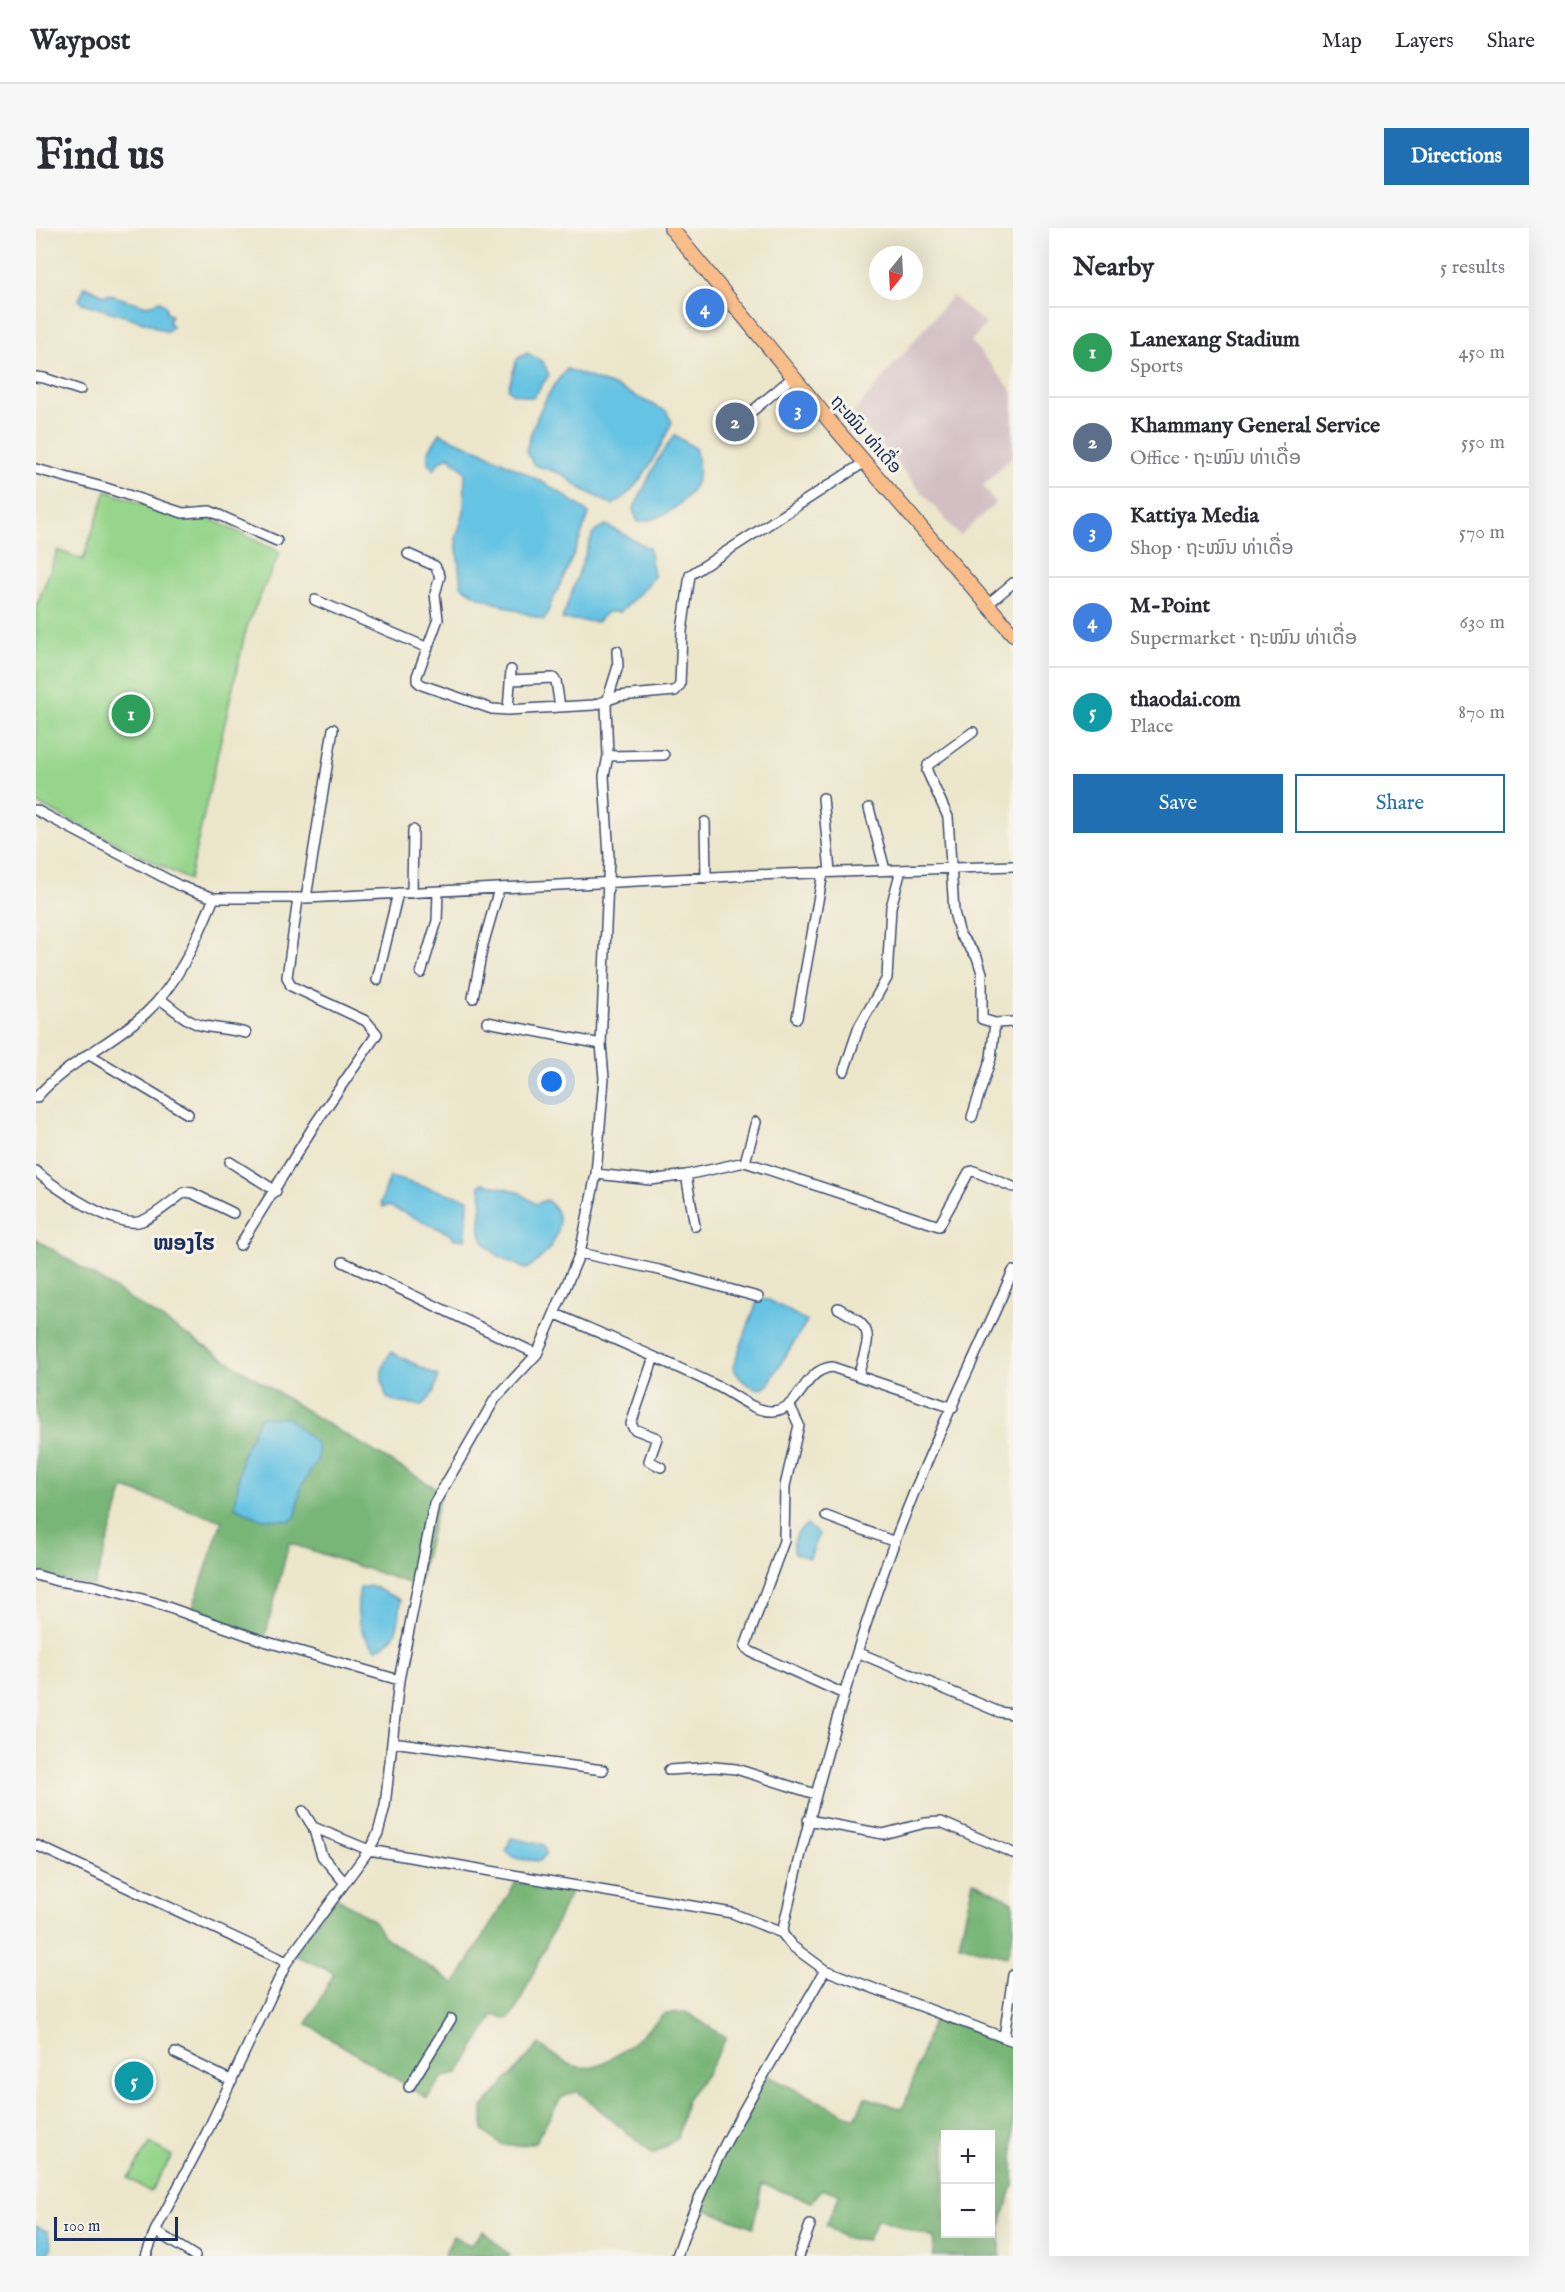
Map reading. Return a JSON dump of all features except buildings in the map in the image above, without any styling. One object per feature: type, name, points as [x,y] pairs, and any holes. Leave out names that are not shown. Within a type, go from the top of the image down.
[{"type":"main road","name":"ຖະໝົນ ທ່າເດື່ອ","points":[[671,228],[793,377],[1013,634]]},
{"type":"street","points":[[36,377],[80,390]]},
{"type":"street","points":[[744,418],[793,377]]},
{"type":"street","points":[[408,554],[435,566],[440,576],[435,594],[438,619],[417,676],[417,681],[422,685],[492,709],[508,710],[594,705],[619,696],[678,690],[681,681],[682,631],[690,575],[865,462]]},
{"type":"street","points":[[36,469],[106,488],[183,513],[210,511],[277,541]]},
{"type":"street","points":[[988,604],[1013,584]]},
{"type":"street","points":[[315,600],[428,648]]},
{"type":"street","points":[[146,2256],[155,2231],[232,2081],[287,1962],[369,1850],[378,1833],[385,1806],[399,1680],[434,1504],[495,1399],[537,1354],[556,1314],[580,1253],[596,1174],[604,1077],[601,1044],[609,883],[604,776],[608,756],[607,701],[618,666],[617,651]]},
{"type":"street","points":[[508,710],[511,675],[556,680],[560,707]]},
{"type":"street","points":[[240,1245],[276,1191],[315,1124],[377,1034],[366,1021],[291,986],[287,977],[333,729]]},
{"type":"street","points":[[973,732],[928,765],[927,771],[948,817],[949,869],[957,928],[977,957],[982,973],[982,1018],[995,1023],[1013,1022]]},
{"type":"street","points":[[608,756],[664,755]]},
{"type":"street","points":[[797,1018],[827,873],[822,798]]},
{"type":"street","points":[[869,808],[885,870]]},
{"type":"street","points":[[36,810],[180,886],[214,898],[302,899],[706,878],[1013,866]]},
{"type":"street","points":[[705,822],[706,878]]},
{"type":"street","points":[[412,893],[413,830]]},
{"type":"street","points":[[844,1071],[859,1027],[887,978],[891,908],[901,870]]},
{"type":"street","points":[[473,998],[483,945],[500,889]]},
{"type":"street","points":[[421,973],[436,921],[438,892]]},
{"type":"street","points":[[377,980],[399,893]]},
{"type":"street","points":[[36,1098],[50,1081],[140,1018],[160,999],[187,957],[214,898]]},
{"type":"street","points":[[160,999],[190,1021],[202,1026],[229,1028],[246,1033]]},
{"type":"street","points":[[487,1022],[601,1044]]},
{"type":"street","points":[[972,1118],[991,1058],[995,1023]]},
{"type":"street","points":[[88,1054],[188,1114]]},
{"type":"street","points":[[745,1162],[756,1122]]},
{"type":"street","points":[[230,1162],[276,1191]]},
{"type":"street","points":[[596,1174],[651,1180],[745,1162],[939,1226],[969,1172],[974,1171],[1013,1187]]},
{"type":"street","points":[[36,1171],[68,1197],[126,1220],[140,1222],[185,1192],[192,1193],[233,1213]]},
{"type":"street","points":[[686,1175],[695,1226]]},
{"type":"street","points":[[580,1253],[659,1270],[758,1297]]},
{"type":"street","points":[[343,1262],[537,1354]]},
{"type":"street","points":[[782,1933],[808,1820],[856,1652],[895,1542],[1013,1271]]},
{"type":"street","points":[[838,1308],[858,1319],[867,1328],[868,1340],[858,1376]]},
{"type":"street","points":[[556,1314],[654,1357],[760,1409],[774,1411],[790,1406],[819,1370],[832,1367],[890,1389],[953,1408]]},
{"type":"street","points":[[654,1357],[631,1424],[634,1429],[657,1438],[649,1461],[661,1467]]},
{"type":"street","points":[[790,1406],[799,1425],[785,1486],[784,1541],[745,1647],[751,1652],[844,1694]]},
{"type":"street","points":[[826,1516],[895,1542]]},
{"type":"street","points":[[36,1575],[57,1581],[94,1586],[153,1602],[264,1641],[399,1680]]},
{"type":"street","points":[[856,1652],[999,1712],[1013,1714]]},
{"type":"street","points":[[392,1742],[603,1770]]},
{"type":"street","points":[[669,1770],[714,1767],[736,1769],[815,1794]]},
{"type":"street","points":[[303,1811],[313,1827],[321,1856],[345,1883]]},
{"type":"street","points":[[808,1820],[883,1834],[925,1823],[941,1822],[1013,1852]]},
{"type":"street","points":[[313,1827],[369,1850],[732,1913],[782,1933],[788,1942],[825,1970],[1008,2039],[1013,1975]]},
{"type":"street","points":[[36,1845],[287,1962]]},
{"type":"street","points":[[677,2256],[688,2222],[712,2172],[825,1970]]},
{"type":"street","points":[[409,2087],[451,2019]]},
{"type":"street","points":[[175,2053],[232,2081]]},
{"type":"street","points":[[799,2256],[810,2224]]},
{"type":"street","points":[[155,2231],[195,2256]]},
{"type":"shaded area","points":[[952,296],[986,324],[971,341],[1013,392],[1013,455],[983,486],[995,503],[960,536],[853,413]]},
{"type":"green space","points":[[106,491],[189,519],[200,514],[280,552],[247,625],[189,880],[36,803],[36,607],[58,550],[83,560]]},
{"type":"green space","points":[[36,1239],[324,1422],[441,1491],[418,1586],[289,1543],[264,1641],[190,1616],[222,1521],[124,1488],[94,1586],[36,1575]]},
{"type":"green space","points":[[973,1881],[1013,1902],[1013,1931],[1007,1957],[959,1945]]},
{"type":"green space","points":[[516,1882],[571,1891],[516,2010],[508,2019],[494,2015],[458,2074],[443,2077],[427,2098],[307,2024],[334,1973],[292,1954],[335,1896],[374,1921],[384,1937],[455,1984]]},
{"type":"green space","points":[[686,2012],[726,2038],[707,2073],[686,2100],[678,2138],[653,2154],[577,2091],[561,2098],[535,2142],[507,2146],[483,2131],[483,2107],[539,2044],[569,2064],[591,2067],[626,2049],[665,2013]]},
{"type":"green space","points":[[935,2015],[1013,2046],[1013,2185],[1000,2227],[1000,2256],[933,2256],[934,2238],[877,2219],[868,2240],[844,2238],[826,2225],[840,2194],[822,2189],[812,2202],[762,2184],[753,2227],[696,2206],[766,2075],[855,2119],[865,2097],[903,2109]]},
{"type":"green space","points":[[150,2143],[172,2156],[150,2192],[128,2178]]},
{"type":"green space","points":[[483,2231],[510,2256],[444,2256],[453,2236],[470,2245]]},
{"type":"water","points":[[85,286],[106,296],[108,294],[147,306],[160,301],[166,307],[166,313],[171,315],[169,322],[172,327],[167,332],[147,323],[82,303],[79,300]]},
{"type":"water","points":[[527,353],[543,362],[549,375],[533,398],[512,393],[508,389],[517,359]]},
{"type":"water","points":[[567,369],[619,388],[666,411],[672,422],[662,444],[640,480],[622,499],[612,505],[580,488],[562,474],[534,465],[526,451],[542,407],[553,387]]},
{"type":"water","points":[[440,433],[478,449],[538,480],[564,495],[589,514],[544,620],[479,597],[461,586],[456,538],[464,513],[465,472],[449,456],[438,463],[434,470],[428,463],[428,452]]},
{"type":"water","points":[[674,435],[695,448],[699,469],[695,485],[675,508],[657,517],[638,522],[633,510],[657,461]]},
{"type":"water","points":[[606,525],[649,548],[654,576],[620,612],[607,612],[597,622],[562,619],[593,533]]},
{"type":"water","points":[[390,1177],[468,1199],[466,1239],[455,1239],[446,1232],[389,1206],[383,1207],[381,1202]]},
{"type":"water","points":[[483,1183],[517,1191],[536,1204],[546,1200],[554,1208],[558,1217],[556,1237],[543,1256],[526,1269],[500,1257],[486,1245],[482,1238],[480,1219],[482,1198],[479,1186]]},
{"type":"water","points":[[758,1299],[769,1300],[807,1321],[767,1386],[761,1389],[744,1382],[733,1367]]},
{"type":"water","points":[[391,1352],[438,1376],[434,1392],[423,1405],[399,1403],[387,1398],[382,1374],[384,1364]]},
{"type":"water","points":[[260,1417],[288,1418],[317,1444],[318,1459],[301,1487],[296,1516],[290,1521],[258,1518],[235,1507],[242,1456]]},
{"type":"water","points":[[807,1525],[819,1534],[810,1558],[795,1554],[794,1550],[795,1537]]},
{"type":"water","points":[[371,1586],[401,1600],[398,1623],[393,1636],[376,1649],[361,1628],[358,1614],[360,1588]]},
{"type":"water","points":[[511,1838],[544,1845],[546,1854],[540,1861],[516,1859],[506,1851]]},
{"type":"water","points":[[36,2226],[47,2231],[52,2245],[48,2256],[36,2256]]},
{"type":"place","name":"M-Point","points":[[705,308]]},
{"type":"place","name":"Kattiya Media","points":[[798,410]]},
{"type":"place","name":"Khammany General Service","points":[[735,422]]},
{"type":"place","name":"Lanexang Stadium","points":[[131,714]]},
{"type":"place","name":"thaodai.com","points":[[134,2081]]},
{"type":"district","name":"ໜອງໄຮ","points":[[184,1244]]}]
